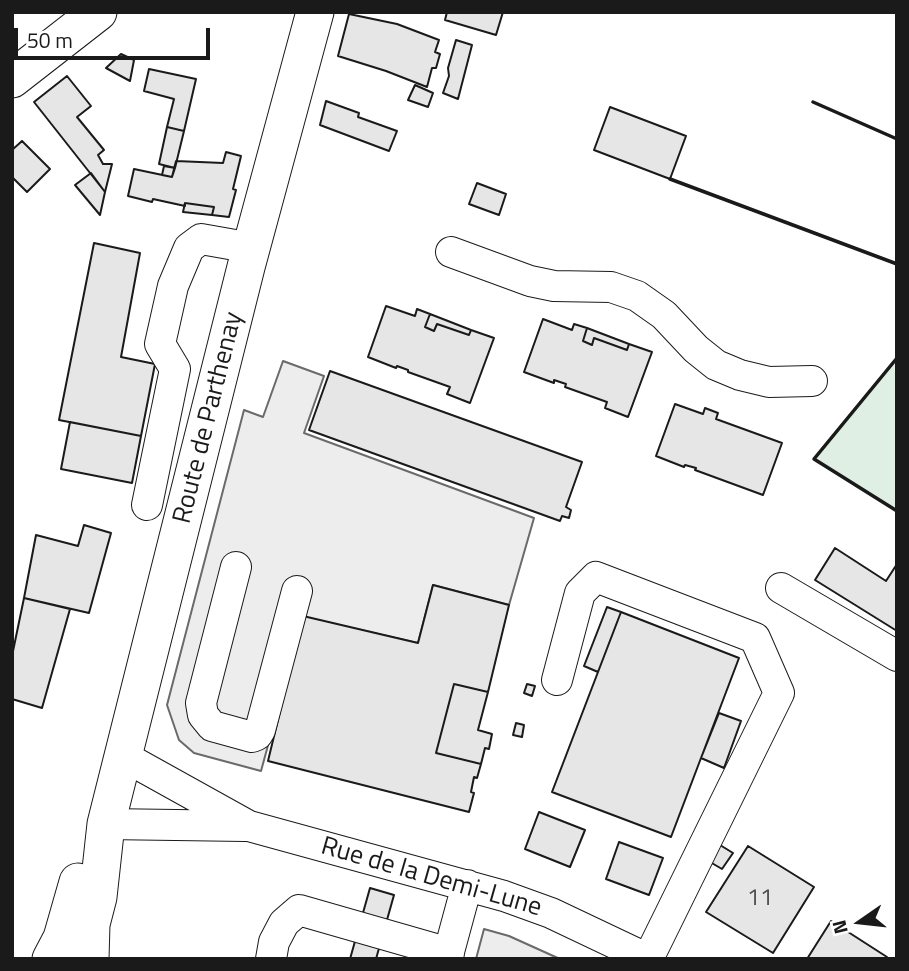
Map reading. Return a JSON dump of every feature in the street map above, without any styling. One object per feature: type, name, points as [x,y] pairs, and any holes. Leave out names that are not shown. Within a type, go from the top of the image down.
[{"type":"main road","points":[[12,79],[99,12]]},
{"type":"main road","name":"Route de Parthenay","points":[[90,959],[91,924],[98,897],[106,824],[252,248],[315,12]]},
{"type":"main road","name":"Route de Parthenay","points":[[51,959],[68,922],[77,885],[106,824]]},
{"type":"street","points":[[148,505],[175,369],[160,344],[173,286],[189,248],[201,239],[252,248]]},
{"type":"street","points":[[450,252],[530,281],[554,286],[611,287],[637,296],[664,315],[696,349],[716,365],[740,375],[769,382],[812,382]]},
{"type":"street","points":[[236,567],[201,703],[202,715],[212,726],[252,737],[257,735],[297,591]]},
{"type":"street","points":[[557,680],[580,593],[596,577],[755,638],[779,693],[648,959]]},
{"type":"street","points":[[781,588],[897,656]]},
{"type":"street","name":"Rue de la Demi-Lune","points":[[123,755],[249,826],[504,896],[551,913],[648,959]]},
{"type":"street","name":"Rue de la Demi-Lune","points":[[106,824],[249,826]]},
{"type":"street","points":[[271,959],[274,942],[284,923],[299,910],[448,956],[467,885]]},
{"type":"green space","points":[[897,358],[897,511],[814,459]]},
{"type":"shaded area","points":[[283,361],[324,376],[304,433],[534,518],[509,605],[433,585],[418,643],[303,617],[261,771],[194,753],[179,740],[167,705],[244,410],[263,417]]},
{"type":"shaded area","points":[[484,929],[509,936],[560,959],[476,959]]},
{"type":"building","points":[[447,12],[503,12],[496,35],[445,20]]},
{"type":"building","points":[[349,14],[397,24],[439,40],[435,52],[440,54],[436,68],[432,68],[427,87],[338,56]]},
{"type":"building","points":[[456,40],[472,45],[458,99],[443,93]]},
{"type":"building","points":[[121,54],[134,60],[130,81],[106,68]]},
{"type":"building","points":[[149,69],[196,79],[184,131],[167,127],[174,99],[144,91]]},
{"type":"building","points":[[67,76],[91,106],[77,117],[104,150],[98,155],[103,164],[112,164],[105,192],[34,102]]},
{"type":"building","points":[[415,85],[433,93],[428,107],[408,100]]},
{"type":"building","points":[[326,101],[359,113],[358,117],[397,131],[389,151],[320,125]]},
{"type":"building","points":[[610,107],[686,136],[670,179],[594,150]]},
{"type":"building","points":[[167,127],[184,131],[175,168],[159,164]]},
{"type":"building","points":[[22,141],[50,169],[27,192],[12,177],[12,150]]},
{"type":"building","points":[[226,152],[241,156],[229,217],[212,215],[214,207],[185,203],[185,206],[153,199],[152,202],[128,196],[134,169],[172,177],[176,161],[223,163]]},
{"type":"building","points":[[164,166],[175,168],[172,177],[162,175]]},
{"type":"building","points":[[91,173],[105,192],[100,215],[75,185]]},
{"type":"building","points":[[477,183],[506,194],[499,215],[469,204]]},
{"type":"building","points":[[185,203],[214,207],[212,215],[183,212]]},
{"type":"building","points":[[94,243],[140,253],[121,357],[155,364],[141,436],[59,420]]},
{"type":"building","points":[[386,306],[415,316],[417,309],[430,314],[425,327],[434,331],[437,324],[469,335],[471,330],[494,338],[470,403],[447,394],[450,387],[368,357]]},
{"type":"building","points":[[430,314],[471,330],[469,335],[437,324],[434,331],[425,327]]},
{"type":"building","points":[[543,319],[572,330],[574,324],[587,328],[583,341],[592,345],[594,338],[627,350],[629,344],[652,352],[628,417],[605,408],[607,402],[565,387],[566,384],[554,380],[554,383],[524,372]]},
{"type":"building","points":[[587,328],[629,344],[627,350],[594,338],[592,345],[583,341]]},
{"type":"building","points":[[330,371],[582,462],[566,507],[571,510],[569,518],[562,516],[560,521],[309,430]]},
{"type":"building","points":[[675,404],[703,414],[705,408],[718,413],[716,419],[782,443],[763,495],[695,470],[696,468],[684,467],[656,456]]},
{"type":"building","points":[[70,422],[141,436],[132,483],[61,469]]},
{"type":"building","points":[[84,525],[111,533],[89,613],[24,598],[36,535],[78,546]]},
{"type":"building","points":[[835,548],[886,581],[897,564],[897,631],[815,580]]},
{"type":"building","points":[[433,585],[509,605],[488,692],[454,684],[436,753],[481,764],[477,778],[474,777],[471,792],[474,793],[469,812],[268,761],[303,616],[418,643]]},
{"type":"building","points":[[24,598],[70,609],[42,708],[12,699],[12,656]]},
{"type":"building","points":[[607,607],[621,612],[598,672],[584,666]]},
{"type":"building","points":[[621,612],[739,658],[671,837],[552,792]]},
{"type":"building","points":[[454,684],[488,692],[478,730],[492,734],[489,749],[485,748],[481,764],[436,753]]},
{"type":"building","points":[[527,684],[535,686],[532,696],[524,693]]},
{"type":"building","points":[[719,713],[741,721],[724,768],[701,758]]},
{"type":"building","points":[[516,723],[524,725],[522,737],[513,735]]},
{"type":"building","points":[[539,812],[585,830],[570,867],[525,849]]},
{"type":"building","points":[[619,842],[663,858],[649,895],[606,879]]},
{"type":"building","points":[[720,845],[733,853],[722,869],[710,862]]},
{"type":"building","points":[[748,846],[814,887],[773,953],[706,912]]},
{"type":"building","points":[[370,888],[394,895],[376,959],[350,959]]},
{"type":"building","points":[[831,921],[887,957],[886,959],[807,959]]},
{"type":"wall","points":[[813,102],[897,139]]},
{"type":"wall","points":[[670,179],[897,264]]},
{"type":"wall","points":[[897,358],[814,459],[897,511]]}]
